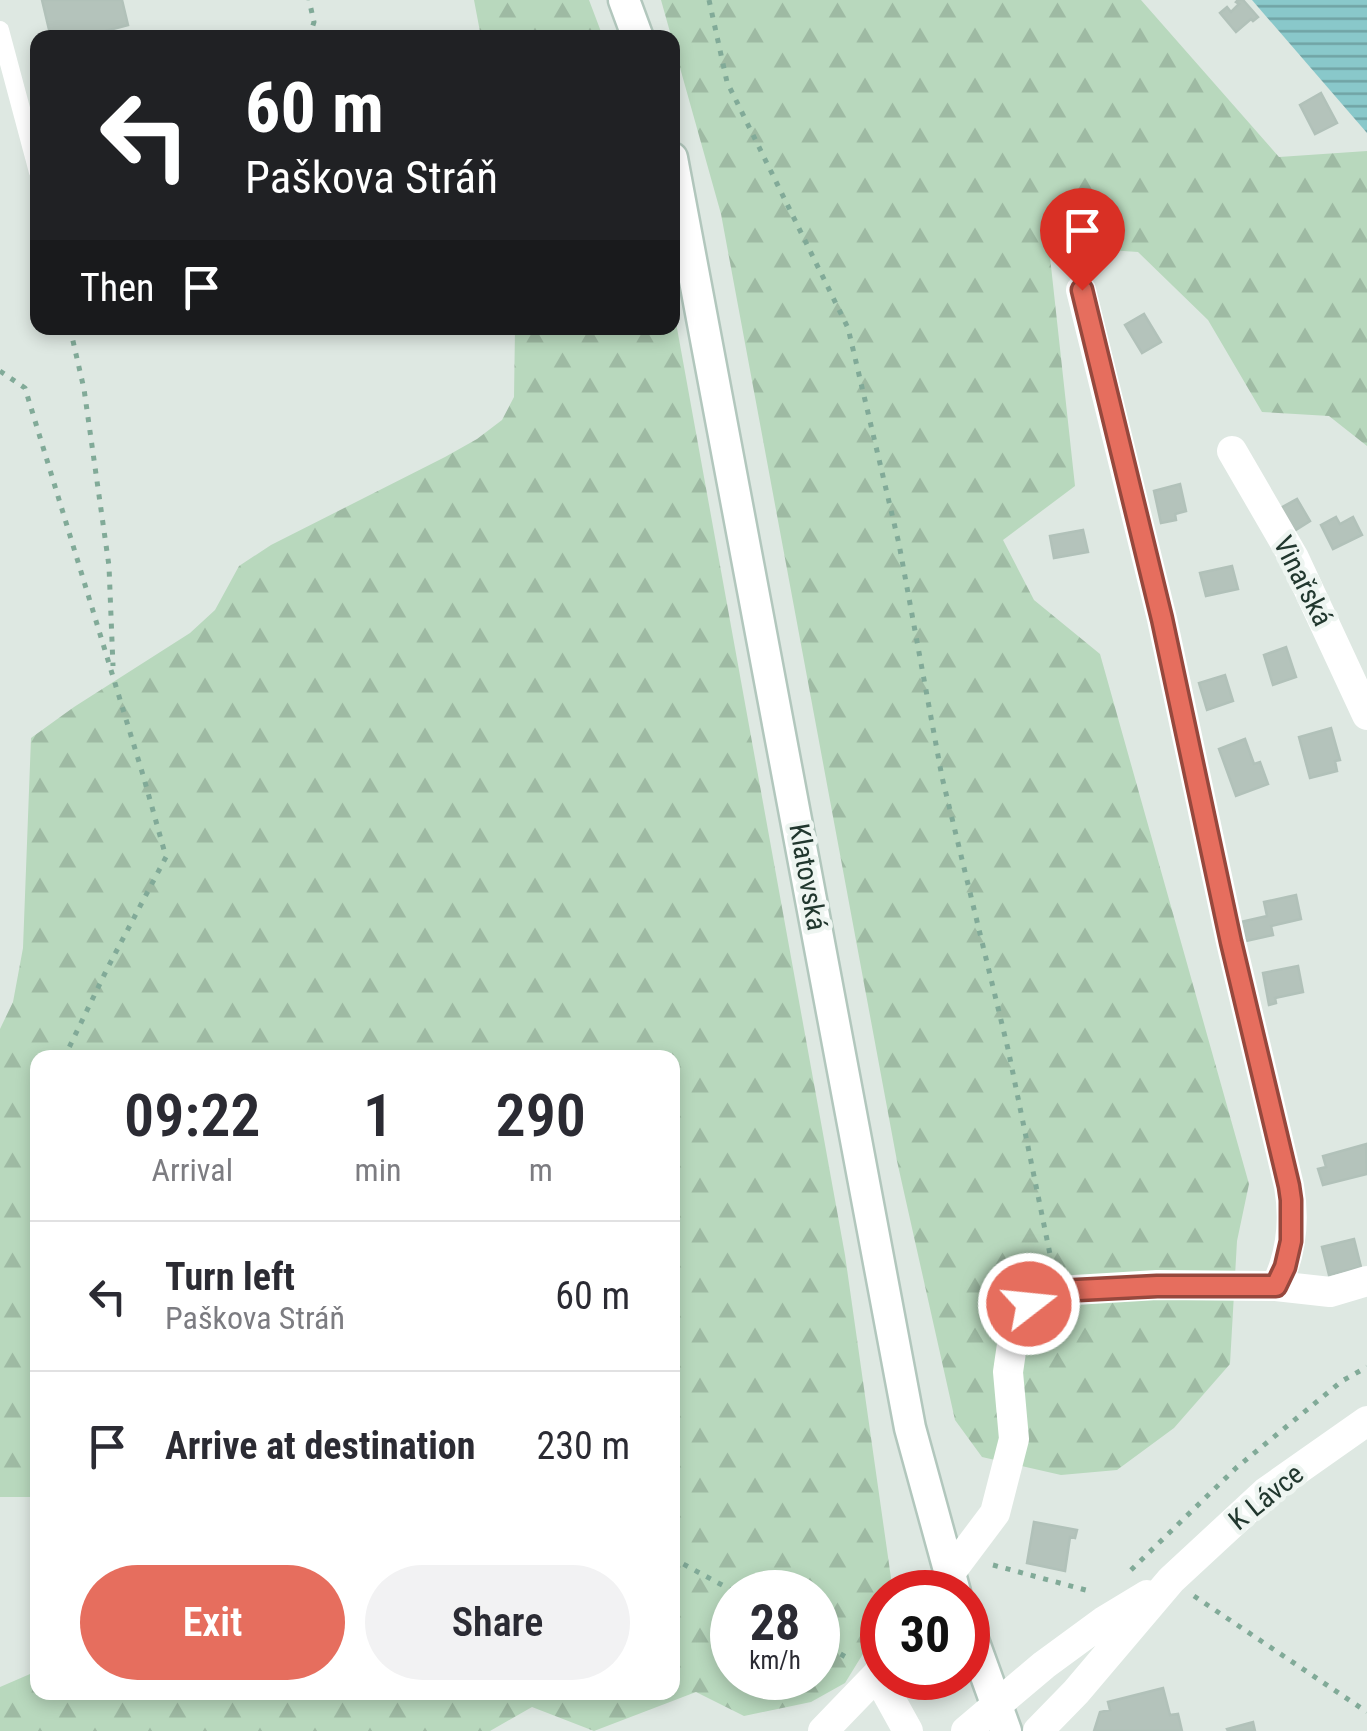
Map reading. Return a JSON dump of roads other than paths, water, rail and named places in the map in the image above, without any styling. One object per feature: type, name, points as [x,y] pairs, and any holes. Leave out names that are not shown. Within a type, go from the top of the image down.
[{"type":"street","points":[[624,0],[635,30]]},
{"type":"street","name":"Klatovská","points":[[680,201],[910,1428],[955,1570]]},
{"type":"street","points":[[1082,290],[1162,619],[1231,942],[1289,1186],[1291,1241],[1276,1286]]},
{"type":"street","name":"Vinařská","points":[[1232,451],[1294,558],[1367,715]]},
{"type":"street","points":[[959,1570],[995,1513],[1014,1439],[1008,1372],[1015,1324],[1029,1304],[1058,1291],[1276,1286],[1330,1292],[1367,1281]]},
{"type":"street","name":"K Lávce","points":[[1038,1731],[1171,1580],[1266,1492],[1367,1422]]},
{"type":"street","name":"K Lávce","points":[[966,1731],[1002,1719],[1059,1654],[1171,1580]]},
{"type":"street","points":[[824,1731],[877,1675],[908,1731]]},
{"type":"street","points":[[990,1686],[1002,1719]]},
{"type":"lane","points":[[0,30],[30,142]]},
{"type":"water","points":[[1252,0],[1367,0],[1367,133]]}]
